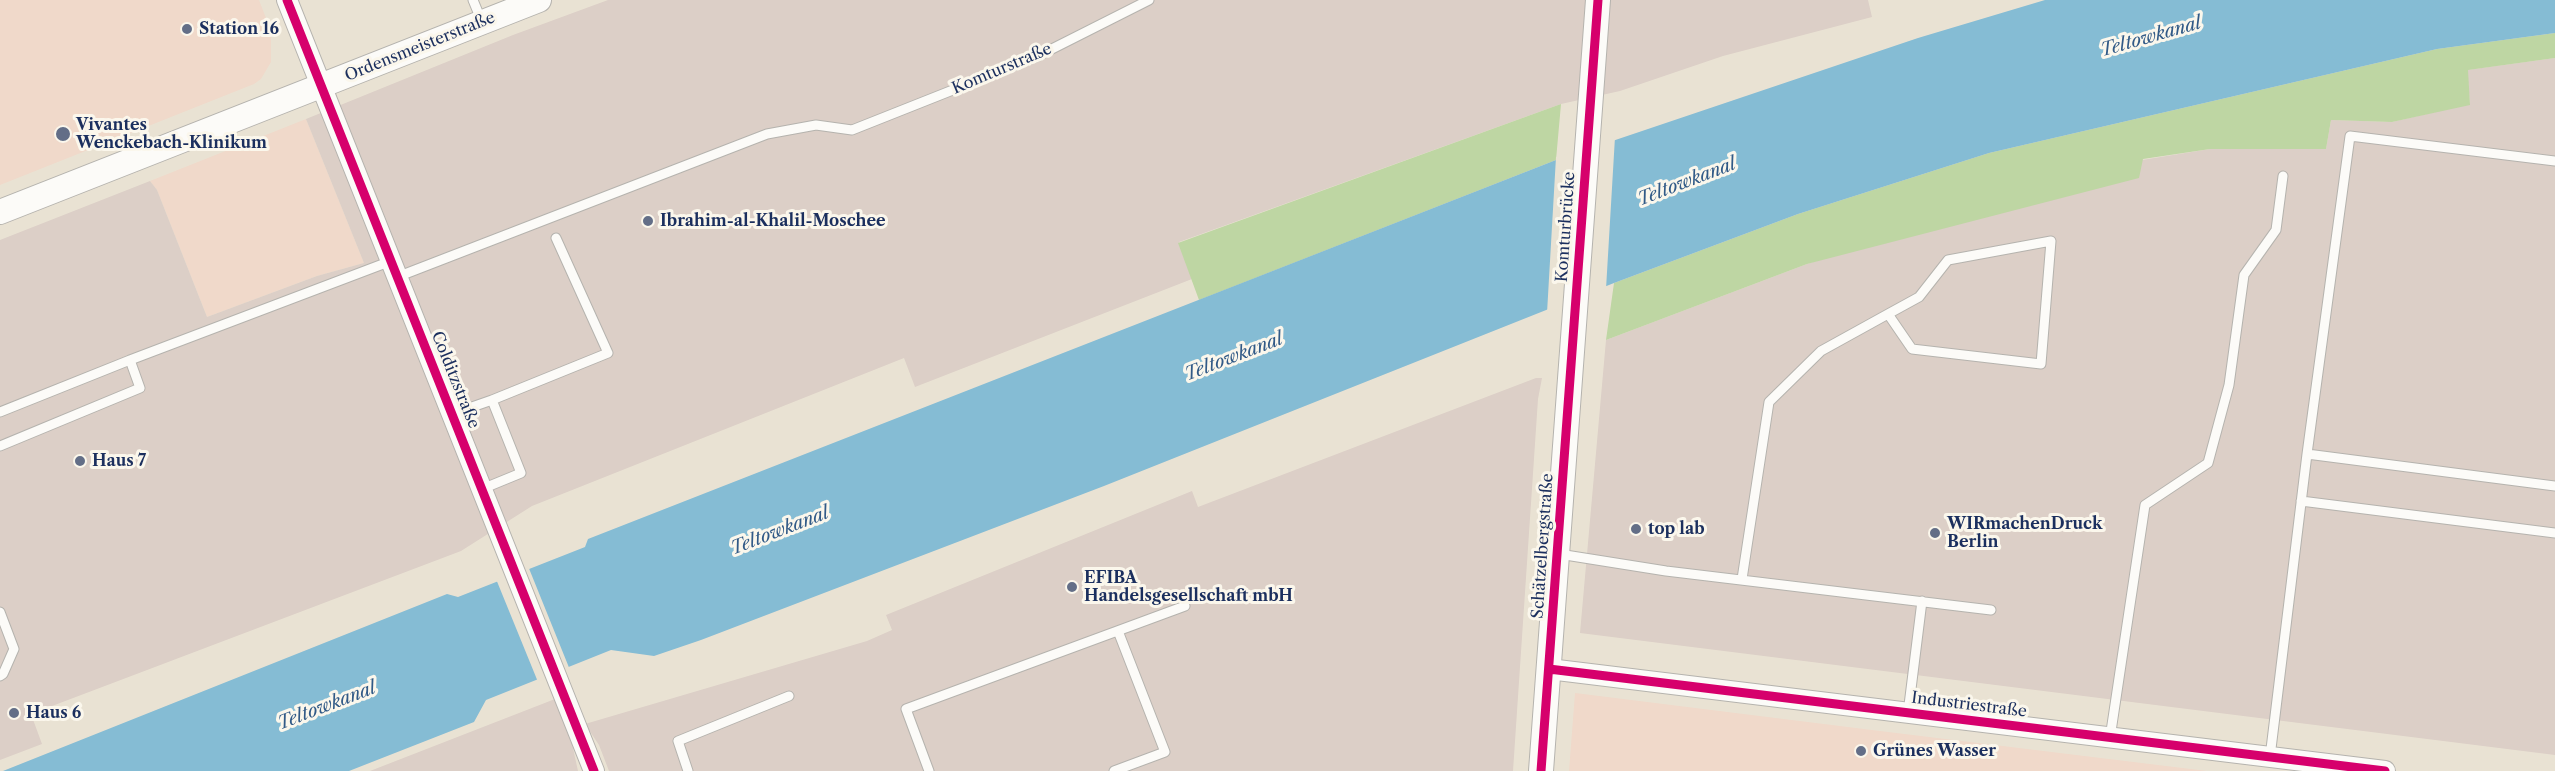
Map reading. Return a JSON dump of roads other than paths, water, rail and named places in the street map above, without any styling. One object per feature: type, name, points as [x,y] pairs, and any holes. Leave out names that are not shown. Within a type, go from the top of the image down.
[{"type":"street","name":"Colditzstraße","points":[[287,0],[594,771]]},
{"type":"street","name":"Ordensmeisterstraße","points":[[0,212],[321,86],[477,11],[539,0]]},
{"type":"street","name":"Komturbrücke","points":[[1575,323],[1598,0]]},
{"type":"street","name":"Schätzelbergstraße","points":[[1541,771],[1575,323]]},
{"type":"street","name":"Industriestraße","points":[[1549,669],[2385,771]]},
{"type":"lane","name":"Komturstraße","points":[[394,269],[767,134],[816,125],[852,130],[1036,57],[1149,0]]},
{"type":"lane","points":[[2270,757],[2307,454],[2350,136],[2555,161]]},
{"type":"lane","points":[[2110,738],[2145,505],[2208,463],[2229,385],[2244,275],[2276,230],[2283,176]]},
{"type":"lane","points":[[452,414],[608,353],[556,238]]},
{"type":"lane","points":[[1742,579],[1769,402],[1821,351],[1888,314],[1919,297],[1948,260],[2051,241],[2041,364],[1912,349],[1888,314]]},
{"type":"lane","points":[[0,412],[130,360],[394,269]]},
{"type":"lane","points":[[0,446],[140,388],[130,360]]},
{"type":"lane","points":[[482,489],[520,473],[492,400]]},
{"type":"lane","points":[[2307,454],[2555,486]]},
{"type":"lane","points":[[2301,501],[2555,533]]},
{"type":"lane","points":[[1557,554],[1666,571],[1991,610]]},
{"type":"lane","points":[[1908,713],[1922,601]]},
{"type":"lane","points":[[929,771],[906,709],[1185,606]]},
{"type":"lane","points":[[0,612],[14,649],[0,676]]},
{"type":"lane","points":[[1114,771],[1165,752],[1118,631]]},
{"type":"lane","points":[[688,771],[678,741],[789,696]]},
{"type":"water","name":"Teltowkanal","points":[[2045,0],[2555,0],[2555,33],[2437,49],[1989,153],[1798,214],[1614,283],[1104,486],[701,640],[654,656],[611,650],[486,700],[474,722],[349,771],[3,771],[447,594],[458,597],[585,547],[588,539],[1556,160],[1918,38]]},
{"type":"place","name":"Station 16","points":[[187,29]]},
{"type":"place","name":"Vivantes Wenckebach-Klinikum","points":[[63,134]]},
{"type":"place","name":"Ibrahim-al-Khalil-Moschee","points":[[648,221]]},
{"type":"place","name":"Haus 7","points":[[80,461]]},
{"type":"place","name":"top lab","points":[[1636,529]]},
{"type":"place","name":"WIRmachenDruck Berlin","points":[[1935,533]]},
{"type":"place","name":"EFIBA Handelsgesellschaft mbH","points":[[1072,587]]},
{"type":"place","name":"Haus 6","points":[[14,713]]},
{"type":"place","name":"Grünes Wasser","points":[[1861,751]]}]
